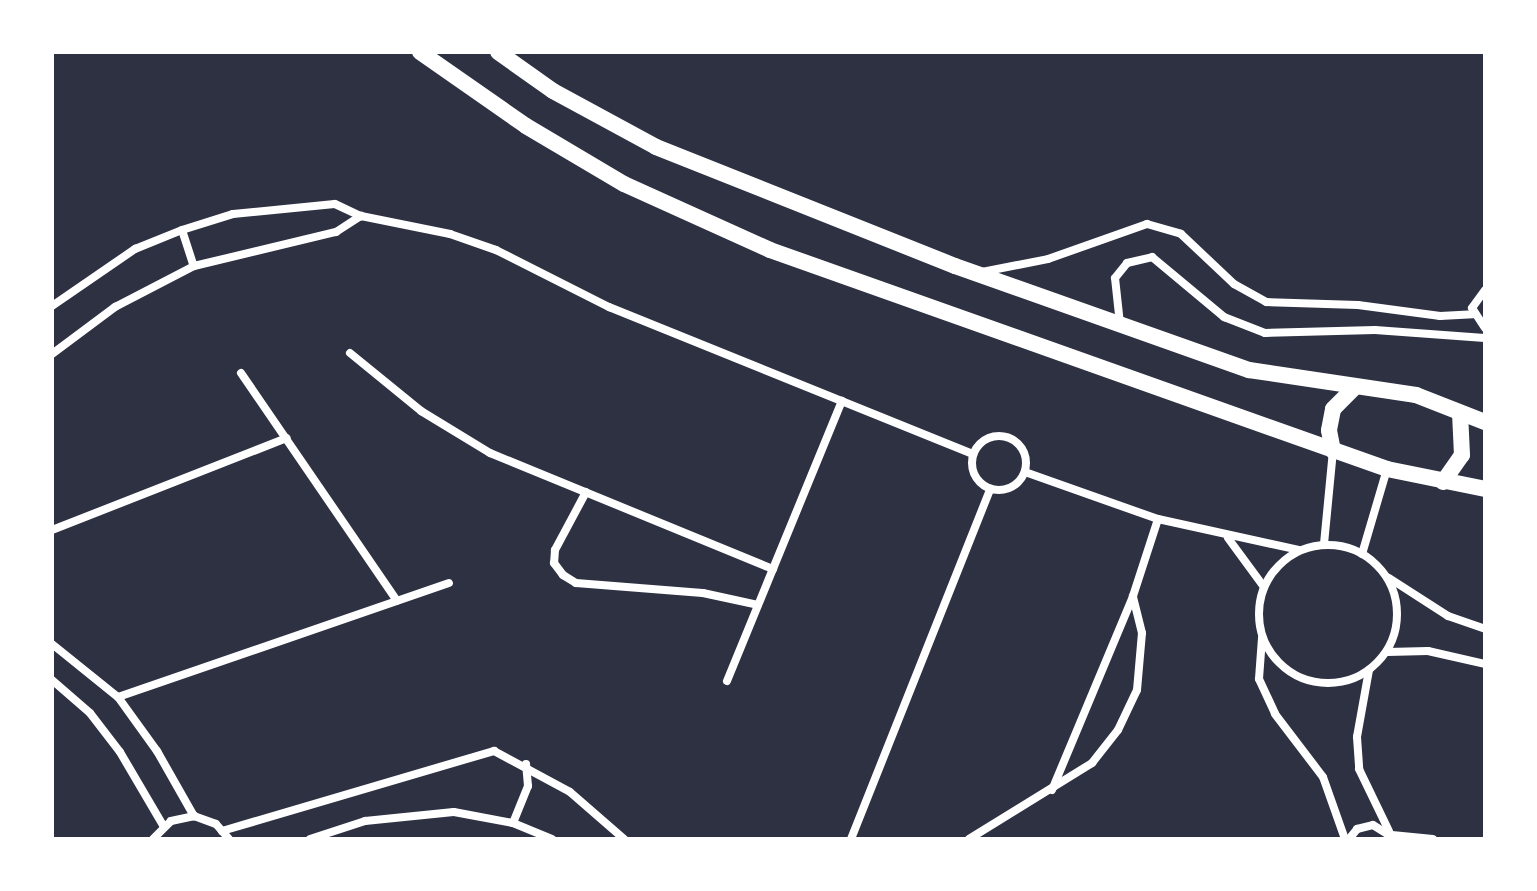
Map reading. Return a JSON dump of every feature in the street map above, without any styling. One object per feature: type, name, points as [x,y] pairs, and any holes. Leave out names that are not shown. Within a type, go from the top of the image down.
[{"type":"main road","points":[[420,52],[526,126],[624,184],[770,250],[1333,451],[1387,469],[1485,489]]},
{"type":"main road","points":[[498,52],[553,91],[656,147],[975,273],[1249,370],[1416,395],[1485,422]]},
{"type":"main road","points":[[1333,451],[1330,419],[1339,400],[1355,387]]},
{"type":"main road","points":[[1443,482],[1462,455],[1465,433],[1460,413]]},
{"type":"street","points":[[52,306],[135,249],[182,230],[233,214],[335,204],[361,216],[450,234],[496,250],[609,307],[973,454]]},
{"type":"street","points":[[52,354],[115,307],[194,266],[336,232],[361,216]]},
{"type":"street","points":[[975,273],[1048,259],[1147,224],[1181,234],[1234,284],[1266,302],[1358,305],[1440,316],[1473,314]]},
{"type":"street","points":[[182,230],[194,266]]},
{"type":"street","points":[[1120,324],[1115,278],[1127,263],[1152,257],[1224,317],[1265,333],[1362,330],[1485,338]]},
{"type":"street","points":[[1473,314],[1485,281]]},
{"type":"street","points":[[1473,314],[1485,328]]},
{"type":"street","points":[[350,353],[421,411],[479,446],[773,569]]},
{"type":"street","points":[[241,373],[397,601]]},
{"type":"street","points":[[727,681],[842,401]]},
{"type":"street","points":[[990,437],[1014,440],[1026,460],[1025,472],[1017,484],[990,489],[972,468],[973,454],[990,437]]},
{"type":"street","points":[[52,530],[287,438]]},
{"type":"street","points":[[1324,544],[1333,451]]},
{"type":"street","points":[[1362,554],[1387,469]]},
{"type":"street","points":[[1025,472],[1158,519],[1228,538],[1299,550]]},
{"type":"street","points":[[851,839],[990,489]]},
{"type":"street","points":[[586,492],[555,550],[554,563],[563,575],[576,583],[703,593],[758,605]]},
{"type":"street","points":[[1052,791],[1133,596],[1158,519]]},
{"type":"street","points":[[1228,538],[1264,587]]},
{"type":"street","points":[[1433,839],[1392,835],[1373,825],[1357,829],[1347,839],[1323,777],[1275,714],[1259,679],[1262,638],[1258,612],[1264,587],[1278,565],[1299,550],[1324,544],[1362,554],[1389,578],[1448,616],[1485,629]]},
{"type":"street","points":[[1262,638],[1285,668],[1320,683],[1345,682],[1369,670],[1387,652],[1397,628],[1397,602],[1389,578]]},
{"type":"street","points":[[118,697],[449,583]]},
{"type":"street","points":[[969,839],[1052,791],[1092,763],[1118,730],[1137,690],[1142,633],[1133,596]]},
{"type":"street","points":[[52,644],[118,697],[157,751],[194,816],[222,831],[229,839]]},
{"type":"street","points":[[1387,652],[1428,651],[1485,664]]},
{"type":"street","points":[[1369,670],[1357,737],[1359,769],[1392,835]]},
{"type":"street","points":[[52,680],[90,713],[112,742],[164,827]]},
{"type":"street","points":[[222,831],[469,755],[494,751],[526,764],[570,792],[624,839]]},
{"type":"street","points":[[513,823],[528,786],[526,764]]},
{"type":"street","points":[[310,839],[365,821],[454,812],[513,823],[552,839]]},
{"type":"street","points":[[153,839],[164,827],[194,816]]}]
